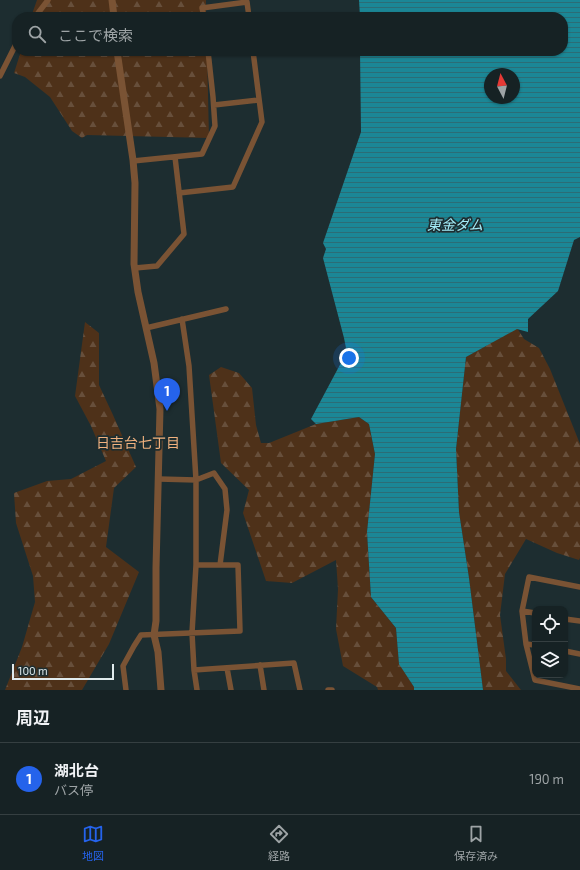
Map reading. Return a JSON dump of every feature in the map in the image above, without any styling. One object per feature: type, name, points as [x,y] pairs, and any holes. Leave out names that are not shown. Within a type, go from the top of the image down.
[{"type":"street","points":[[39,12],[48,0]]},
{"type":"street","points":[[112,0],[113,12]]},
{"type":"street","points":[[203,12],[202,8],[247,2],[248,12]]},
{"type":"street","points":[[0,76],[12,52]]},
{"type":"street","points":[[118,56],[135,183],[135,268],[138,292],[154,363],[160,409],[156,621],[154,635],[158,652],[161,690]]},
{"type":"street","points":[[133,161],[202,154],[215,126],[209,56]]},
{"type":"street","points":[[179,193],[233,187],[262,122],[254,56]]},
{"type":"street","points":[[214,105],[259,100]]},
{"type":"street","points":[[135,268],[157,266],[184,234],[175,157]]},
{"type":"street","points":[[146,328],[226,309]]},
{"type":"street","points":[[182,319],[189,366],[196,480],[196,565],[192,633],[194,670],[197,690]]},
{"type":"street","points":[[159,479],[196,480],[214,473],[225,489],[227,510],[220,565]]},
{"type":"street","points":[[126,690],[123,666],[141,635],[240,631],[238,565],[196,565]]},
{"type":"street","points":[[580,587],[528,577],[522,611],[526,644],[535,680],[558,687],[580,689]]},
{"type":"street","points":[[522,611],[532,613]]},
{"type":"street","points":[[568,619],[580,621]]},
{"type":"street","points":[[526,644],[532,645]]},
{"type":"street","points":[[568,652],[580,654]]},
{"type":"street","points":[[194,670],[294,663],[300,690]]},
{"type":"street","points":[[260,666],[264,690]]},
{"type":"street","points":[[227,668],[231,690]]},
{"type":"green space","points":[[37,0],[206,0],[206,12],[33,12]]},
{"type":"green space","points":[[19,56],[207,56],[209,138],[87,135],[82,138],[72,131],[50,97],[25,77],[14,73]]},
{"type":"green space","points":[[85,322],[99,333],[99,385],[136,467],[114,488],[106,547],[139,572],[109,644],[82,690],[5,690],[22,647],[35,602],[33,576],[16,523],[14,493],[47,481],[71,479],[106,461],[91,426],[75,396]]},
{"type":"green space","points":[[517,328],[524,339],[539,348],[550,369],[580,444],[580,558],[579,560],[557,553],[526,539],[505,574],[500,615],[506,659],[506,671],[521,690],[483,690],[459,512],[456,449],[466,357]]},
{"type":"green space","points":[[221,367],[239,373],[252,388],[256,425],[261,443],[269,443],[316,424],[359,417],[369,424],[375,454],[367,532],[371,597],[396,628],[399,663],[414,687],[414,690],[378,690],[377,687],[343,666],[336,629],[338,589],[336,560],[292,583],[266,581],[243,513],[249,490],[221,463],[209,375]]},
{"type":"water","name":"東金ダム","points":[[359,0],[580,0],[580,237],[574,240],[558,291],[528,319],[528,332],[517,329],[466,357],[456,449],[459,512],[483,690],[414,690],[414,687],[399,664],[396,628],[371,597],[367,532],[375,454],[369,424],[359,417],[316,424],[311,419],[343,359],[346,348],[323,258],[326,249],[323,243],[361,132],[360,56],[568,56],[568,12],[360,12]]},
{"type":"place","name":"湖北台","points":[[167,411]]},
{"type":"district","name":"日吉台七丁目","points":[[138,443]]}]
